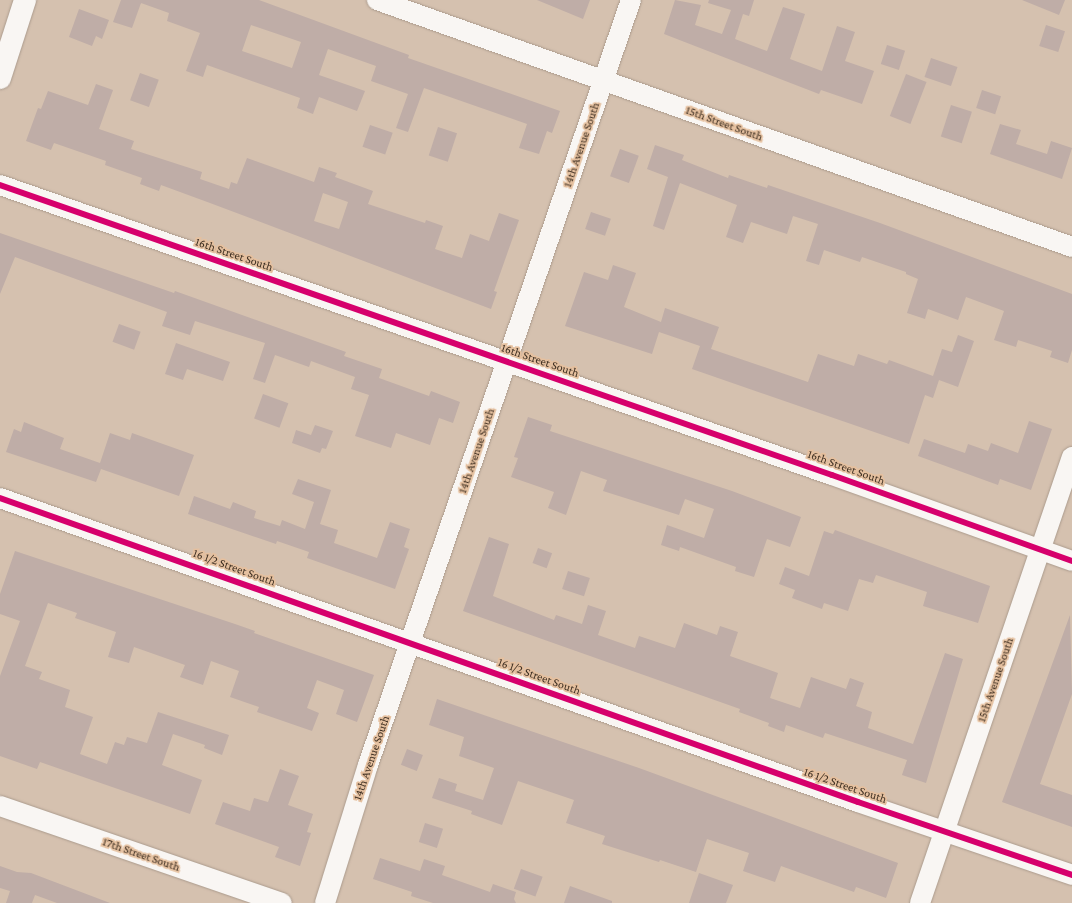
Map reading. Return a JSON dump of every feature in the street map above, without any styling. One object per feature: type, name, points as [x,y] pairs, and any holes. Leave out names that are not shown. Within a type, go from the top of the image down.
[{"type":"main road","points":[[0,78],[25,0]]},
{"type":"street","name":"15th Street South","points":[[377,0],[1072,247]]},
{"type":"street","name":"14th Avenue South","points":[[325,903],[368,765],[631,0]]},
{"type":"street","name":"16th Street South","points":[[0,185],[508,361],[1072,561]]},
{"type":"street","name":"15th Avenue South","points":[[920,903],[1072,457]]},
{"type":"street","name":"16 1/2 Street South","points":[[0,498],[944,832],[1072,875]]},
{"type":"street","name":"17th Street South","points":[[0,806],[282,903]]},
{"type":"building","points":[[121,0],[259,0],[409,55],[408,58],[560,111],[552,133],[547,131],[539,154],[519,148],[527,124],[424,88],[408,132],[396,128],[408,94],[371,81],[376,66],[328,49],[319,75],[365,91],[357,111],[319,97],[313,114],[297,108],[300,98],[207,65],[203,77],[186,71],[200,33],[167,21],[169,13],[141,3],[132,28],[113,22]],"holes":[[[251,25],[301,42],[292,68],[242,51]]]},
{"type":"building","points":[[537,0],[590,0],[583,19]]},
{"type":"building","points":[[675,0],[701,5],[695,25],[722,34],[731,10],[708,3],[709,0],[754,0],[749,16],[743,14],[735,39],[767,51],[783,7],[805,14],[790,59],[822,71],[837,26],[855,32],[845,61],[874,71],[862,104],[821,90],[819,94],[664,34]]},
{"type":"building","points":[[1022,0],[1065,0],[1059,15]]},
{"type":"building","points":[[79,9],[109,20],[102,39],[96,36],[92,46],[69,37]]},
{"type":"building","points":[[1046,25],[1065,31],[1058,52],[1039,46]]},
{"type":"building","points":[[887,45],[905,51],[899,70],[881,64]]},
{"type":"building","points":[[931,58],[957,67],[951,86],[924,77]]},
{"type":"building","points":[[140,73],[159,80],[149,107],[130,100]]},
{"type":"building","points":[[906,74],[927,82],[910,124],[890,116]]},
{"type":"building","points":[[96,84],[113,90],[99,129],[134,141],[131,149],[202,172],[200,179],[229,189],[231,182],[237,184],[247,158],[314,182],[319,167],[337,173],[335,177],[373,191],[368,204],[425,223],[426,220],[443,226],[435,249],[462,258],[470,234],[489,241],[499,213],[519,220],[494,291],[497,292],[491,309],[161,185],[159,191],[140,184],[142,178],[105,165],[106,161],[54,143],[51,150],[26,141],[38,108],[41,109],[48,91],[88,105]],"holes":[[[323,193],[348,202],[339,229],[314,221]]]},
{"type":"building","points":[[982,90],[1001,96],[995,114],[976,108]]},
{"type":"building","points":[[951,105],[972,112],[962,143],[941,136]]},
{"type":"building","points":[[1000,124],[1021,130],[1016,144],[1047,154],[1051,141],[1072,148],[1062,179],[990,154]]},
{"type":"building","points":[[370,125],[393,133],[385,155],[363,147]]},
{"type":"building","points":[[438,127],[457,133],[448,162],[429,156]]},
{"type":"building","points":[[655,145],[684,155],[682,160],[728,178],[729,175],[767,188],[768,185],[880,223],[1072,294],[1072,350],[1068,363],[1050,357],[1052,351],[1018,340],[1016,347],[994,340],[1004,311],[966,297],[958,320],[928,309],[925,319],[907,313],[918,279],[906,274],[906,272],[862,257],[860,262],[824,250],[819,265],[806,261],[818,224],[793,216],[787,234],[751,222],[743,243],[726,237],[737,205],[680,183],[664,230],[653,226],[668,177],[647,169]]},
{"type":"building","points":[[620,149],[639,156],[629,183],[610,176]]},
{"type":"building","points":[[591,212],[611,219],[605,236],[585,229]]},
{"type":"building","points":[[0,233],[174,293],[175,291],[346,352],[344,356],[382,369],[379,378],[429,396],[431,391],[460,402],[453,423],[439,418],[430,445],[396,433],[391,448],[355,436],[369,395],[351,389],[355,377],[311,361],[309,367],[275,355],[265,383],[253,379],[265,343],[195,321],[190,335],[162,326],[167,312],[15,257],[0,294]]},
{"type":"building","points":[[613,265],[636,273],[624,307],[661,322],[665,308],[719,327],[711,349],[808,382],[818,354],[854,366],[858,354],[887,364],[889,360],[933,376],[942,349],[952,352],[958,335],[974,341],[958,387],[939,380],[933,398],[925,395],[909,444],[692,369],[700,346],[659,332],[652,354],[565,326],[584,272],[608,280]]},
{"type":"building","points":[[119,324],[141,332],[134,350],[113,342]]},
{"type":"building","points":[[176,343],[230,362],[223,381],[187,369],[183,380],[165,374]]},
{"type":"building","points":[[263,394],[288,403],[279,428],[254,418]]},
{"type":"building","points":[[528,417],[552,425],[550,431],[732,491],[801,517],[790,547],[767,539],[754,577],[735,571],[736,567],[680,547],[679,551],[661,545],[667,525],[704,538],[714,509],[685,499],[679,515],[603,491],[607,480],[581,471],[566,515],[548,508],[554,492],[511,477],[518,458],[514,457]]},
{"type":"building","points":[[1029,421],[1052,429],[1031,490],[1000,479],[998,485],[918,456],[924,439],[965,453],[968,444],[988,451],[991,443],[1018,453]]},
{"type":"building","points":[[24,422],[64,438],[60,449],[100,463],[110,433],[130,440],[132,433],[194,455],[179,496],[101,469],[96,482],[6,452],[14,429],[21,432]]},
{"type":"building","points":[[315,425],[333,431],[326,449],[322,448],[320,453],[292,443],[296,430],[311,435]]},
{"type":"building","points":[[298,479],[331,490],[320,524],[338,530],[334,543],[377,558],[390,522],[410,529],[404,547],[409,549],[395,589],[307,558],[309,552],[277,541],[276,544],[188,514],[194,496],[230,509],[233,502],[256,511],[254,518],[280,526],[282,520],[305,529],[314,502],[292,494]]},
{"type":"building","points":[[835,530],[990,586],[978,623],[923,606],[927,592],[876,575],[873,583],[859,579],[848,611],[824,603],[822,609],[792,598],[795,590],[779,584],[785,567],[809,576],[824,531],[833,534]]},
{"type":"building","points":[[489,537],[509,544],[493,596],[554,620],[556,615],[582,624],[588,605],[606,611],[598,635],[635,648],[639,636],[675,648],[684,623],[717,635],[720,626],[738,632],[730,656],[778,673],[770,698],[800,708],[811,677],[846,689],[850,678],[864,683],[856,706],[872,712],[868,728],[913,744],[945,653],[963,659],[926,783],[902,775],[907,760],[825,733],[823,738],[786,725],[784,732],[768,726],[769,723],[739,712],[740,709],[463,611]]},
{"type":"building","points":[[538,548],[552,553],[547,568],[533,563]]},
{"type":"building","points":[[15,551],[235,624],[255,631],[254,633],[374,675],[357,722],[336,714],[344,690],[317,680],[307,708],[319,713],[312,731],[257,712],[259,707],[230,697],[239,671],[211,661],[203,685],[180,677],[185,665],[134,647],[129,663],[108,657],[116,632],[75,618],[77,613],[48,603],[25,666],[42,672],[39,679],[70,690],[65,707],[93,717],[80,754],[107,764],[115,742],[124,745],[127,737],[147,743],[158,712],[229,735],[222,755],[204,748],[205,745],[173,734],[162,765],[202,780],[190,814],[40,762],[37,769],[0,756],[0,676],[20,621],[0,614],[0,594]]},
{"type":"building","points":[[568,571],[590,578],[584,596],[562,589]]},
{"type":"building","points":[[1070,615],[1072,694],[1040,784],[1072,795],[1072,827],[1002,802]]},
{"type":"building","points":[[437,699],[639,768],[898,863],[886,898],[856,887],[854,892],[781,866],[775,882],[743,871],[749,853],[707,839],[696,872],[660,860],[659,862],[602,844],[605,836],[566,823],[574,800],[518,781],[502,825],[471,814],[472,811],[432,798],[439,778],[457,784],[455,791],[483,800],[494,768],[459,756],[464,737],[429,725]]},
{"type":"building","points":[[407,749],[423,755],[417,771],[401,765]]},
{"type":"building","points":[[280,769],[299,776],[288,805],[313,814],[307,832],[311,833],[300,866],[275,857],[279,847],[215,824],[223,802],[250,811],[254,798],[268,802]]},
{"type":"building","points":[[425,823],[443,829],[437,848],[419,842]]},
{"type":"building","points":[[380,858],[420,871],[424,859],[445,866],[442,875],[490,892],[493,884],[516,892],[514,899],[516,903],[433,903],[411,896],[412,892],[373,879]]},
{"type":"building","points":[[0,866],[17,872],[31,873],[110,903],[57,903],[35,895],[32,903],[6,903],[10,891],[0,888]]},
{"type":"building","points":[[521,869],[543,877],[535,897],[514,889]]},
{"type":"building","points":[[699,873],[733,885],[726,903],[689,903]]},
{"type":"building","points":[[570,886],[612,901],[612,903],[564,903]]},
{"type":"cycle path","points":[[0,185],[832,475],[1072,561]]},
{"type":"cycle path","points":[[0,498],[858,802],[1072,875]]}]
